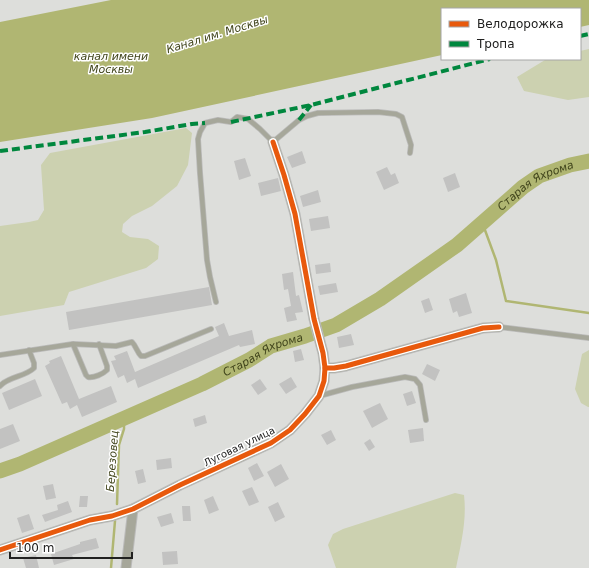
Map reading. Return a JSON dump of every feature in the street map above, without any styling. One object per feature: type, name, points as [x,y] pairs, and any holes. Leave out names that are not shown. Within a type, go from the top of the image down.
[{"type":"street","name":"Луговая улица","points":[[0,550],[90,520],[112,516],[133,509],[180,485],[271,443],[290,430],[319,396],[324,381],[325,368],[323,353],[314,319],[296,214],[273,142]]},
{"type":"street","points":[[325,368],[346,366],[483,328],[499,327]]},
{"type":"street","points":[[126,568],[133,509]]},
{"type":"lane","points":[[216,302],[207,260],[198,153],[198,139],[205,123],[218,120],[231,122],[238,117],[248,119],[273,142],[299,120],[318,113],[378,112],[396,114],[402,117],[411,145],[410,154]]},
{"type":"lane","points":[[499,327],[589,338]]},
{"type":"lane","points":[[0,355],[73,344],[99,344],[116,346],[132,342],[138,353],[141,356],[145,356],[211,329]]},
{"type":"lane","points":[[73,344],[86,375],[91,378],[107,370],[99,344]]},
{"type":"lane","points":[[0,386],[34,368],[34,363],[29,350]]},
{"type":"lane","points":[[319,396],[352,387],[405,377],[415,379],[420,386],[426,420]]},
{"type":"shaded area","points":[[589,49],[589,97],[568,100],[524,91],[517,77],[545,60],[581,60],[581,51]]},
{"type":"shaded area","points":[[186,128],[192,133],[188,165],[177,186],[152,206],[132,216],[123,224],[122,232],[130,237],[148,239],[159,246],[158,259],[146,268],[69,292],[64,305],[0,316],[0,226],[38,220],[44,210],[41,165],[50,153]]},
{"type":"shaded area","points":[[589,350],[588,407],[581,403],[575,389],[582,354]]},
{"type":"shaded area","points":[[455,493],[464,495],[465,504],[463,532],[456,568],[336,568],[328,545],[333,534],[343,529]]},
{"type":"water","name":"канал имени Москвы","points":[[111,0],[589,0],[589,25],[581,27],[581,8],[441,8],[441,55],[152,118],[0,142],[0,22]]},
{"type":"building","points":[[302,151],[306,163],[292,168],[287,157]]},
{"type":"building","points":[[245,158],[251,176],[239,180],[234,161]]},
{"type":"building","points":[[387,167],[391,175],[395,173],[399,183],[384,190],[376,172]]},
{"type":"building","points":[[455,173],[460,187],[448,192],[443,178]]},
{"type":"building","points":[[278,178],[281,191],[261,196],[258,183]]},
{"type":"building","points":[[318,190],[321,202],[303,207],[300,196]]},
{"type":"building","points":[[328,216],[330,228],[311,231],[309,219]]},
{"type":"building","points":[[330,263],[331,272],[316,274],[315,265]]},
{"type":"building","points":[[293,272],[296,296],[299,295],[303,312],[295,313],[297,320],[287,322],[284,308],[291,306],[288,289],[284,290],[282,274]]},
{"type":"building","points":[[336,283],[338,292],[320,295],[318,286]]},
{"type":"building","points":[[209,287],[212,305],[69,330],[66,312]]},
{"type":"building","points":[[466,293],[472,313],[459,317],[457,311],[453,313],[449,299]]},
{"type":"building","points":[[429,298],[433,310],[425,313],[421,301]]},
{"type":"building","points":[[224,323],[229,336],[252,330],[255,344],[240,347],[239,345],[138,388],[135,379],[127,383],[124,375],[118,378],[111,361],[116,360],[114,356],[127,351],[135,372],[219,336],[215,327]]},
{"type":"building","points":[[351,334],[354,345],[339,348],[337,337]]},
{"type":"building","points":[[301,349],[304,360],[295,362],[293,351]]},
{"type":"building","points":[[61,356],[79,399],[111,386],[117,402],[82,417],[77,405],[70,409],[67,402],[62,404],[45,366],[50,363],[49,361]]},
{"type":"building","points":[[427,364],[440,370],[435,381],[422,374]]},
{"type":"building","points":[[291,377],[297,387],[286,394],[279,384]]},
{"type":"building","points":[[35,379],[42,396],[9,410],[2,393]]},
{"type":"building","points":[[260,379],[267,389],[258,395],[251,385]]},
{"type":"building","points":[[412,391],[416,403],[407,406],[403,394]]},
{"type":"building","points":[[380,403],[388,419],[372,428],[363,411]]},
{"type":"building","points":[[205,415],[207,423],[195,427],[193,419]]},
{"type":"building","points":[[13,424],[20,441],[0,449],[0,429]]},
{"type":"building","points":[[423,428],[424,441],[410,443],[408,430]]},
{"type":"building","points":[[331,430],[336,440],[327,445],[321,435]]},
{"type":"building","points":[[370,439],[375,447],[369,451],[364,443]]},
{"type":"building","points":[[171,458],[172,468],[157,470],[156,460]]},
{"type":"building","points":[[257,463],[264,476],[254,481],[248,468]]},
{"type":"building","points":[[281,464],[289,479],[275,487],[267,472]]},
{"type":"building","points":[[143,469],[146,482],[138,484],[135,471]]},
{"type":"building","points":[[53,484],[56,498],[46,500],[43,486]]},
{"type":"building","points":[[252,487],[259,502],[249,506],[242,491]]},
{"type":"building","points":[[80,496],[88,496],[87,507],[79,507]]},
{"type":"building","points":[[213,496],[219,510],[209,514],[204,500]]},
{"type":"building","points":[[68,501],[72,512],[45,522],[42,515],[58,510],[57,505]]},
{"type":"building","points":[[278,502],[285,517],[275,522],[268,507]]},
{"type":"building","points":[[182,506],[190,506],[191,521],[183,521]]},
{"type":"building","points":[[171,513],[174,523],[161,527],[157,517]]},
{"type":"building","points":[[29,514],[34,529],[22,533],[17,518]]},
{"type":"building","points":[[96,538],[99,548],[72,555],[74,559],[54,565],[51,554],[80,544],[80,542]]},
{"type":"building","points":[[177,551],[178,564],[163,565],[162,552]]},
{"type":"building","points":[[36,555],[39,568],[26,568],[23,558]]},
{"type":"waterway","name":"Старая Яхрома","points":[[0,471],[20,464],[202,384],[249,360],[271,346],[336,325],[380,299],[457,245],[523,187],[539,176],[570,165],[589,161]]},
{"type":"waterway","points":[[482,222],[496,260],[506,301],[589,313]]},
{"type":"waterway","name":"Березовец","points":[[117,504],[119,445],[124,429],[124,425],[119,421]]},
{"type":"waterway","name":"Березовец","points":[[111,568],[115,521]]},
{"type":"marked path","points":[[581,36],[589,34]]},
{"type":"marked path","points":[[231,122],[311,105],[486,60]]},
{"type":"marked path","points":[[299,120],[311,105]]},
{"type":"marked path","points":[[0,151],[205,123]]},
{"type":"cycle path","points":[[0,550],[90,520],[112,516],[133,509],[180,485],[271,443],[290,430],[319,396],[324,381],[325,368],[323,353],[314,319],[295,214],[273,142]]},
{"type":"cycle path","points":[[325,368],[346,366],[483,328],[499,327]]},
{"type":"water label","name":"Канал им. Москвы","points":[[217,34]]}]
